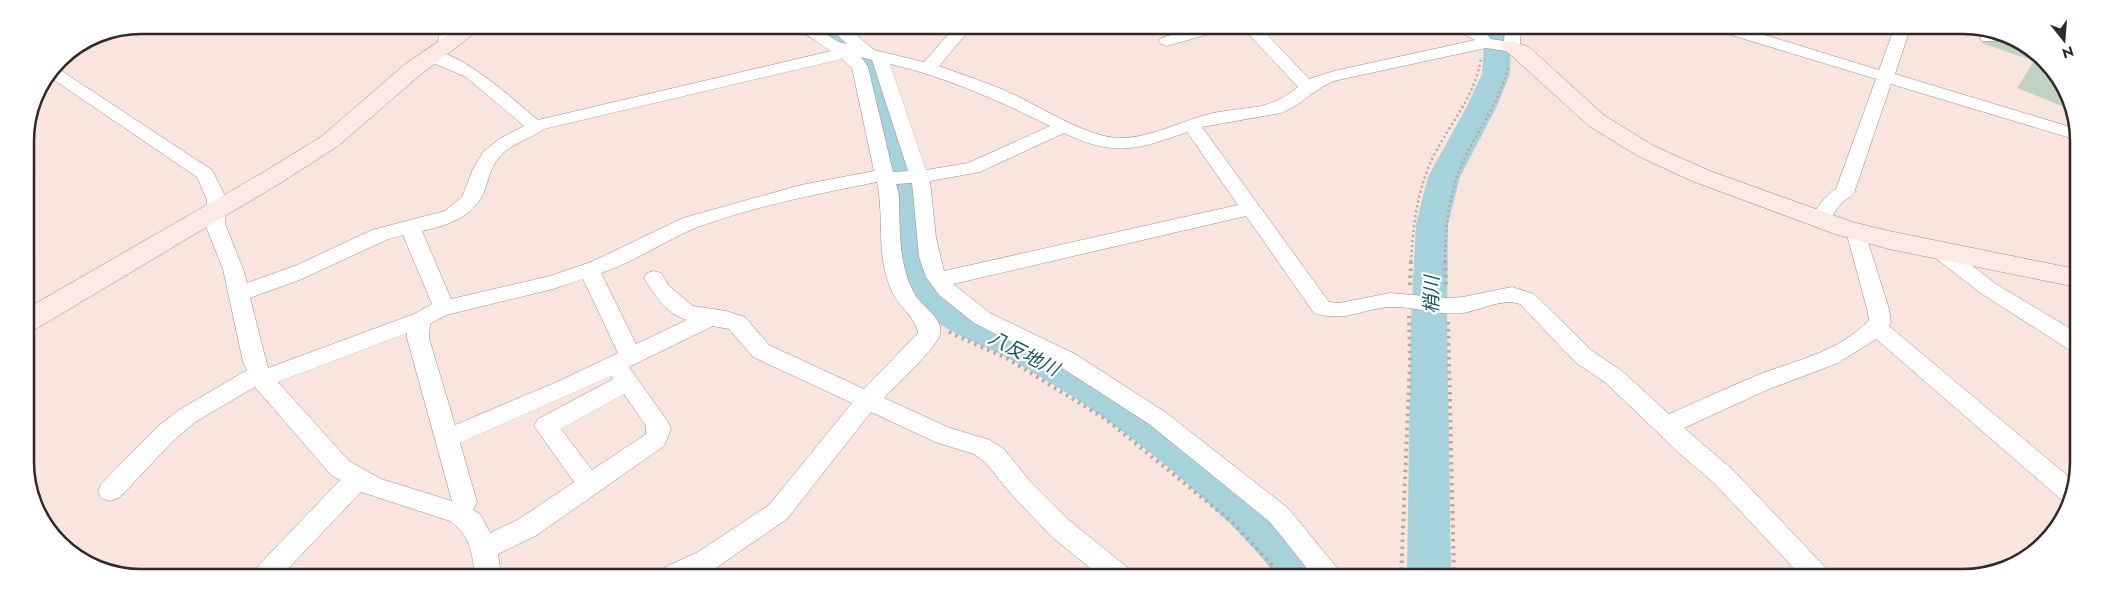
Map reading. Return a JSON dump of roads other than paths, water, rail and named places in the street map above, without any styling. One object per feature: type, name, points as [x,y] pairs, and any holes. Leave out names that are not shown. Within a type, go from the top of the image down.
[{"type":"street","points":[[34,317],[330,141],[443,41],[457,34]]},
{"type":"street","points":[[820,34],[874,54],[928,68],[1005,97],[1093,140],[1124,145],[1148,140],[1191,124],[1222,116],[1276,109],[1316,82],[1334,76],[1486,43],[1510,40],[1520,52],[1586,113],[1646,151],[1701,176],[1856,231],[1937,250],[2070,277]]},
{"type":"street","points":[[928,68],[958,34]]},
{"type":"street","points":[[1167,42],[1194,34]]},
{"type":"street","points":[[1258,34],[1298,79],[1309,88]]},
{"type":"street","points":[[1476,34],[1486,43]]},
{"type":"street","points":[[1744,34],[2069,134]]},
{"type":"street","points":[[1820,219],[1835,198],[1844,193],[1900,34]]},
{"type":"street","points":[[443,41],[472,73],[536,126]]},
{"type":"street","points":[[238,294],[311,267],[393,230],[411,229],[436,222],[465,207],[490,156],[506,143],[536,126],[837,41]]},
{"type":"street","points":[[687,569],[707,560],[778,512],[868,400],[922,344],[929,334],[928,324],[910,305],[892,265],[889,195],[860,67],[837,41]]},
{"type":"street","points":[[874,54],[920,175],[926,238],[938,280],[946,290],[982,318],[1014,332],[1067,360],[1156,418],[1279,515],[1323,569]]},
{"type":"street","points":[[57,74],[205,174],[217,200],[215,224],[233,269],[260,377],[340,468],[357,479],[458,513],[471,522],[483,549],[487,569]]},
{"type":"street","points":[[1191,124],[1322,308],[1339,311],[1390,300],[1441,306],[1462,305],[1512,294],[1527,299],[1583,356],[1614,377],[1723,476],[1810,569]]},
{"type":"street","points":[[110,491],[165,434],[186,416],[260,377],[422,319],[444,308],[553,282],[589,270],[616,260],[690,223],[801,191],[877,176],[920,175],[973,168],[1065,126]]},
{"type":"street","points":[[938,280],[1251,208]]},
{"type":"street","points":[[411,229],[444,308]]},
{"type":"street","points":[[1666,426],[1837,354],[1876,327],[1880,322],[1878,309],[1856,231]]},
{"type":"street","points":[[1937,250],[1990,289],[2070,339]]},
{"type":"street","points":[[483,549],[528,527],[656,439],[659,430],[625,368],[589,270]]},
{"type":"street","points":[[654,278],[662,290],[686,312],[710,318],[726,319],[737,323],[761,351],[943,434],[982,447],[995,456],[1020,487],[1061,529],[1110,569]]},
{"type":"street","points":[[590,485],[546,426],[625,368],[710,318]]},
{"type":"street","points":[[422,319],[418,327],[418,338],[465,502],[458,513]]},
{"type":"street","points":[[1876,327],[2067,490]]},
{"type":"street","points":[[447,438],[625,368]]},
{"type":"street","points":[[272,569],[357,479]]},
{"type":"waterway","name":"八反地川","points":[[837,34],[841,37]]},
{"type":"waterway","name":"梢川","points":[[1429,569],[1429,319],[1432,224],[1444,177],[1481,108],[1496,74],[1498,34]]},
{"type":"waterway","name":"八反地川","points":[[869,59],[898,137],[906,169],[912,262],[921,285],[930,297],[953,316],[1022,349],[1067,375],[1146,427],[1255,520],[1274,540],[1296,569]]}]
